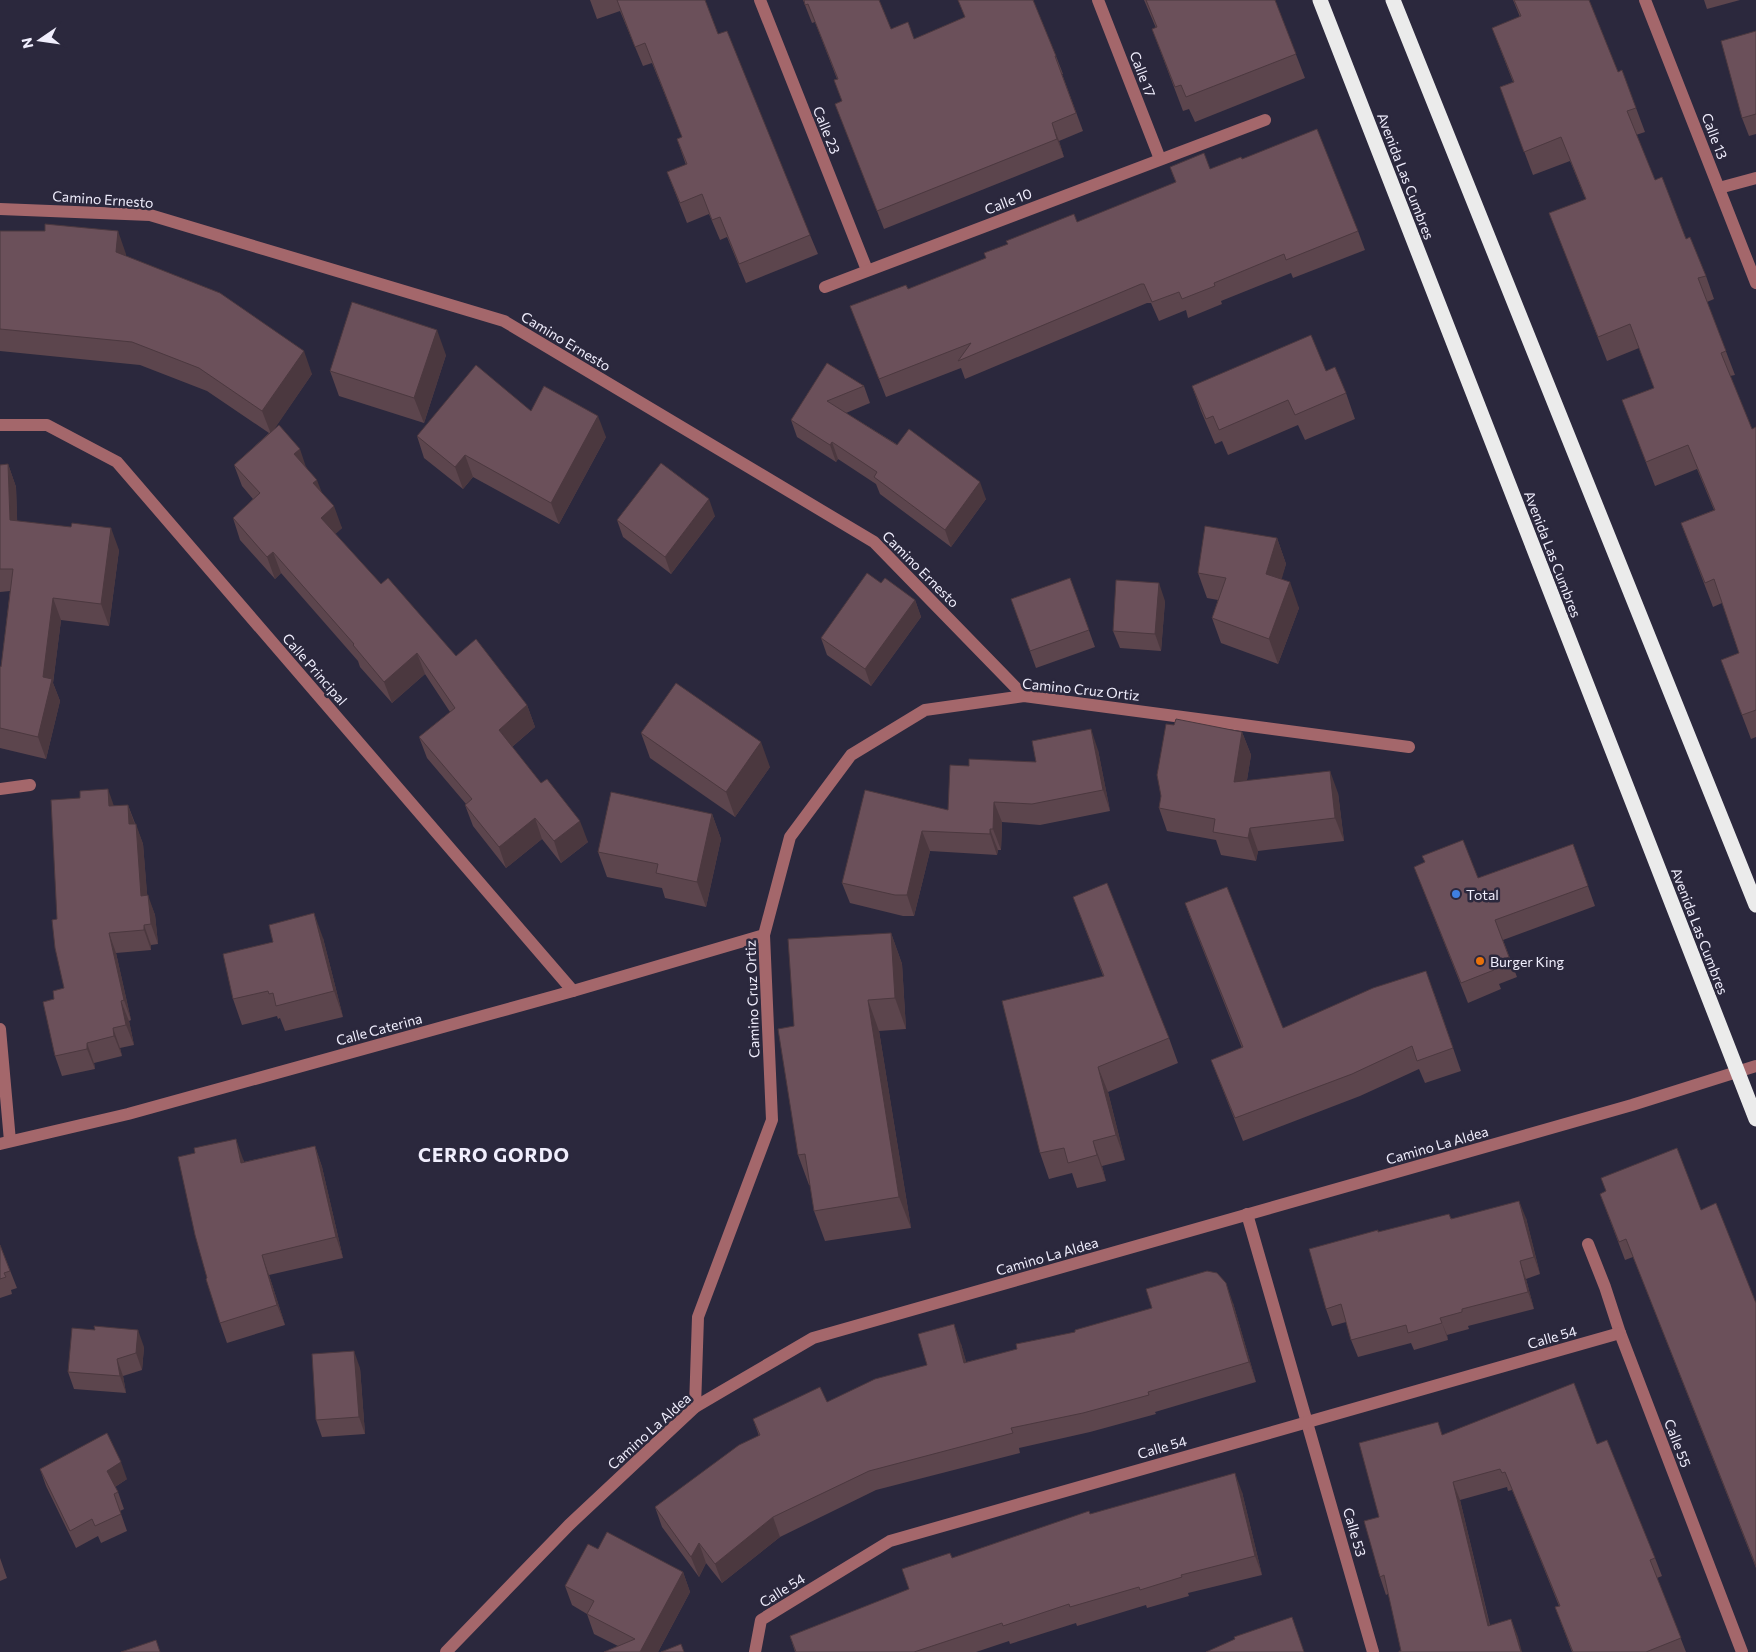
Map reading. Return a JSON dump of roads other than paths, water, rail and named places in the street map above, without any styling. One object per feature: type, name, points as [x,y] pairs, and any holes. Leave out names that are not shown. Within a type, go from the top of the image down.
[{"type":"highway","name":"Avenida Las Cumbres","points":[[1320,0],[1756,1119]]},
{"type":"highway","points":[[1394,0],[1756,905]]},
{"type":"street","name":"Calle 23","points":[[760,0],[867,270]]},
{"type":"street","name":"Calle 17","points":[[1098,0],[1160,159]]},
{"type":"street","name":"Calle 13","points":[[1645,0],[1756,283]]},
{"type":"street","name":"Calle 10","points":[[825,287],[1265,120]]},
{"type":"street","points":[[1719,188],[1756,178]]},
{"type":"street","name":"Camino Ernesto","points":[[0,209],[150,215],[504,321],[874,542],[1024,696]]},
{"type":"street","name":"Calle Principal","points":[[0,425],[46,425],[117,462],[573,991]]},
{"type":"street","name":"Camino Cruz Ortiz","points":[[695,1407],[698,1317],[772,1120],[764,935],[790,837],[851,754],[925,710],[1024,696],[1409,747]]},
{"type":"street","points":[[0,789],[30,786]]},
{"type":"street","name":"Calle Caterina","points":[[5,1143],[138,1111],[573,991],[764,935]]},
{"type":"street","points":[[0,1029],[5,1143]]},
{"type":"street","name":"Camino La Aldea","points":[[446,1652],[569,1525],[695,1407],[813,1338],[1632,1105],[1756,1066]]},
{"type":"street","name":"Calle 53","points":[[1247,1214],[1373,1652]]},
{"type":"street","name":"Calle 55","points":[[1588,1244],[1605,1287],[1620,1334],[1742,1652]]},
{"type":"street","name":"Calle 54","points":[[755,1652],[761,1620],[890,1540],[1620,1334]]},
{"type":"place","name":"Total","points":[[1456,894]]},
{"type":"place","name":"Burger King","points":[[1480,961]]},
{"type":"district","name":"CERRO GORDO","points":[[494,1154]]}]
